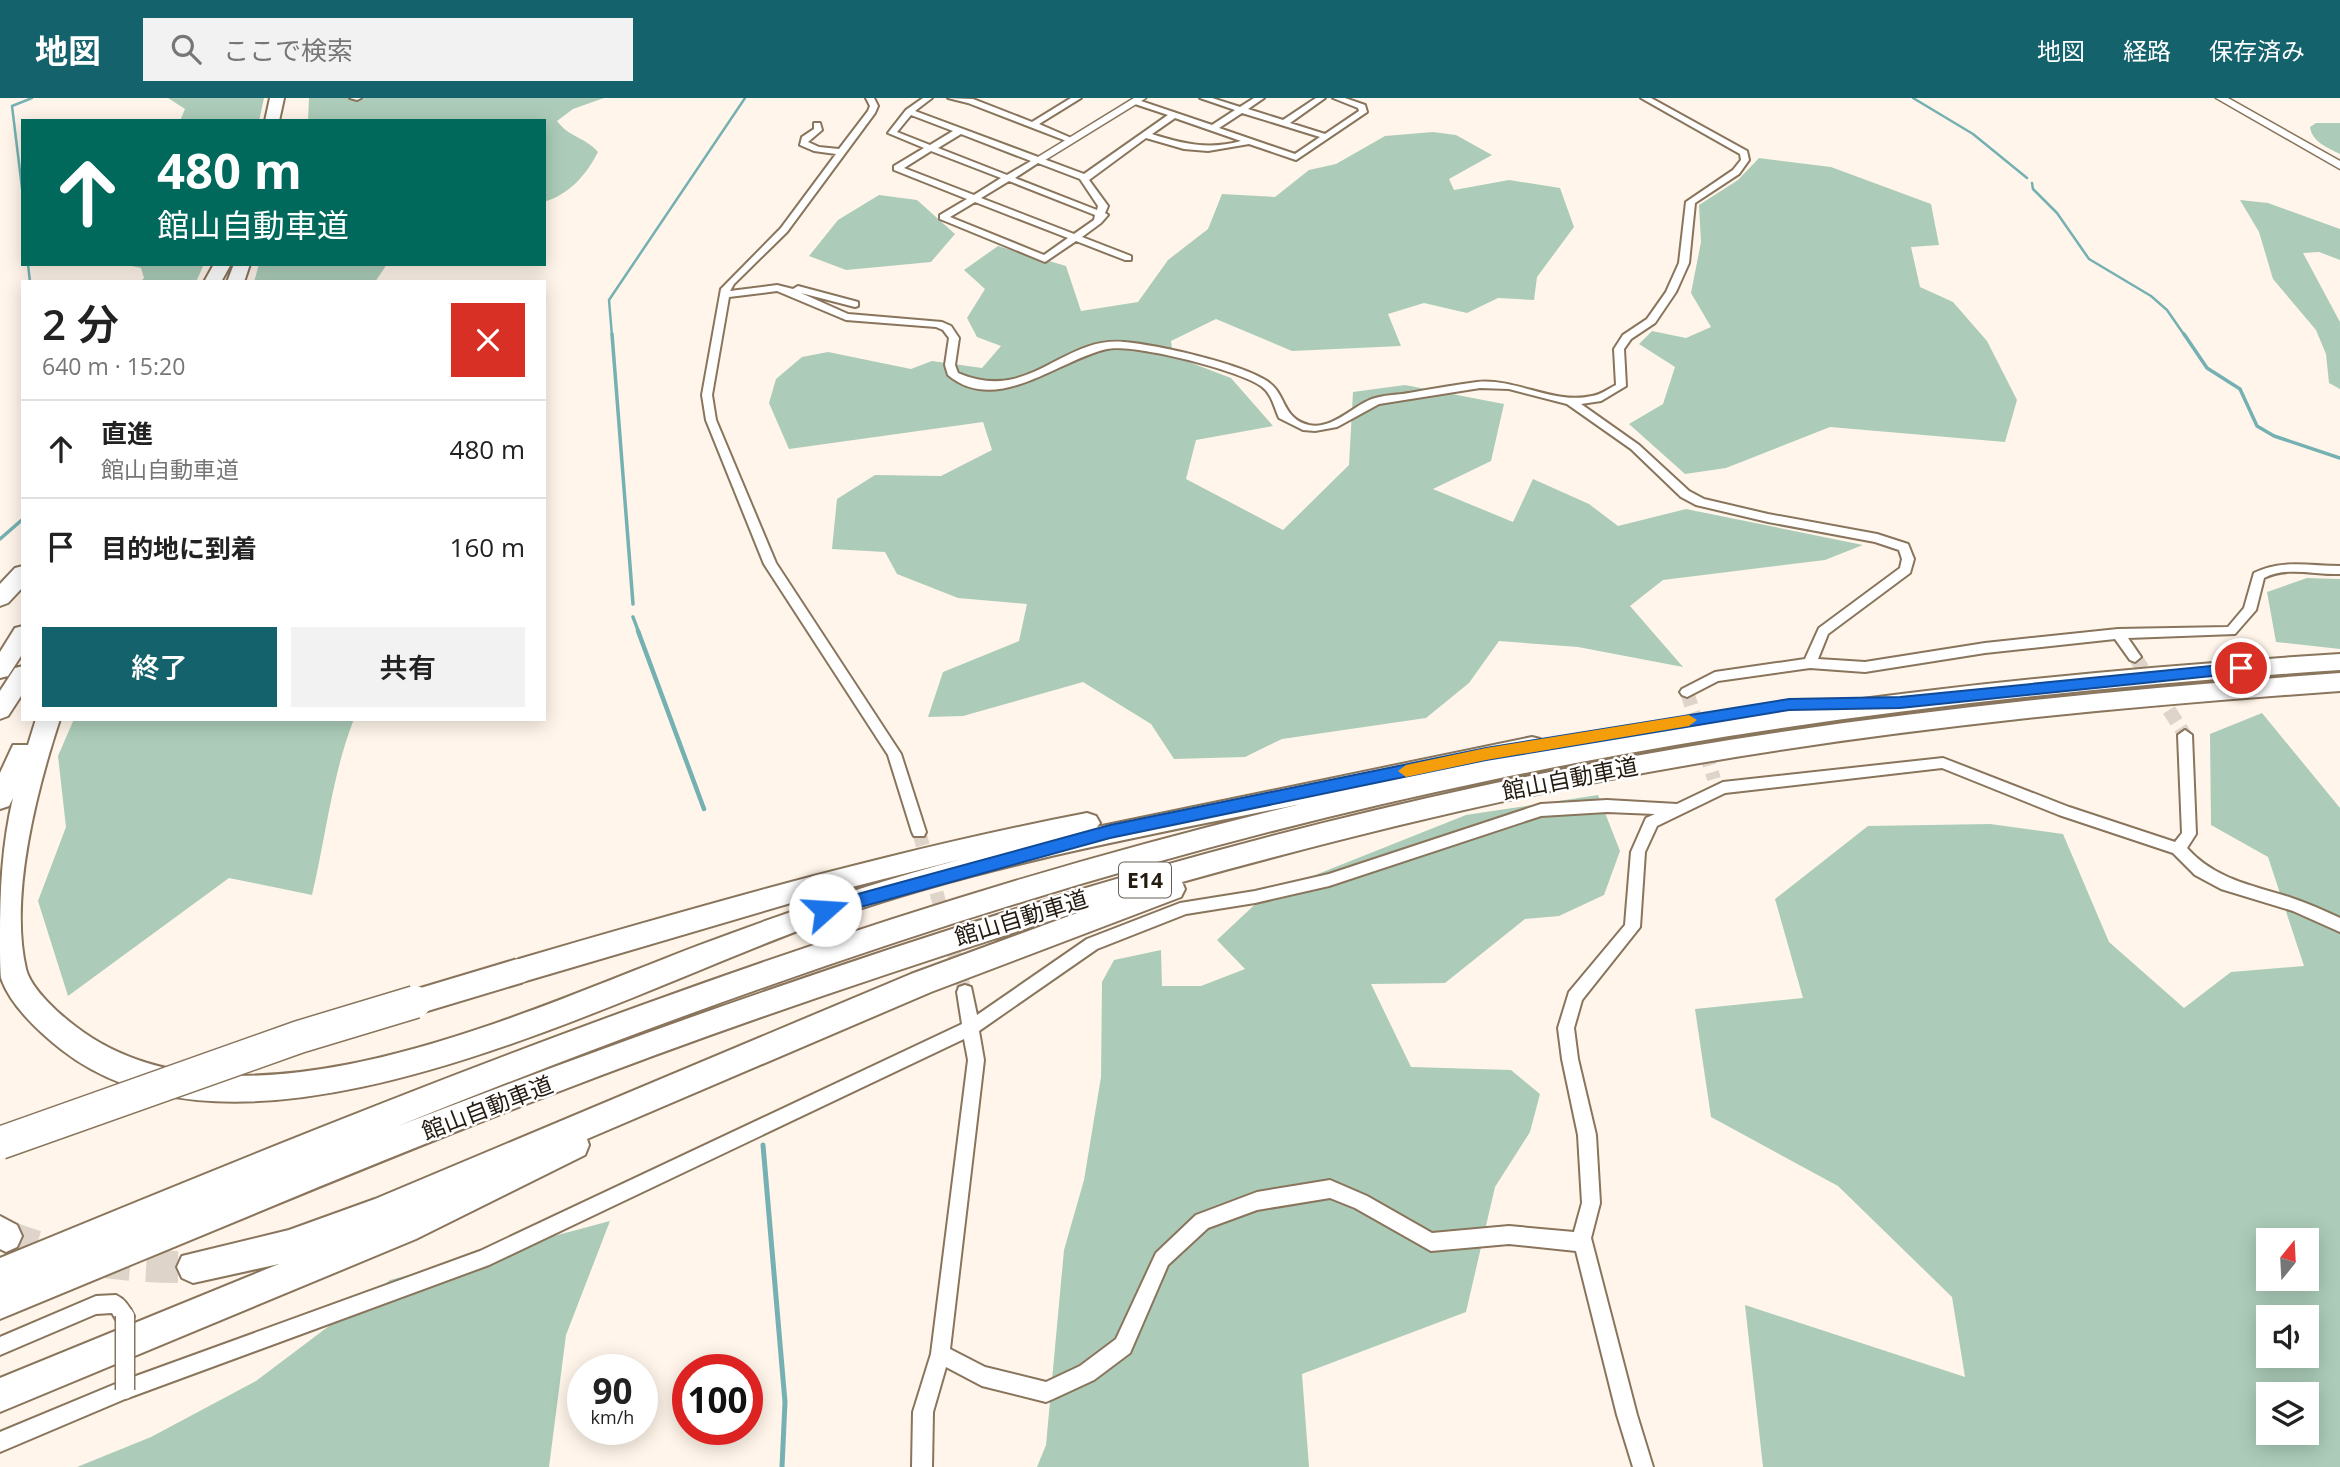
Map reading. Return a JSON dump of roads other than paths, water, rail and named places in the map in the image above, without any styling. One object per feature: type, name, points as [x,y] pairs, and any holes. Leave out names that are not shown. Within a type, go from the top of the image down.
[{"type":"highway","points":[[272,119],[277,98]]},
{"type":"highway","points":[[0,598],[21,575]]},
{"type":"highway","points":[[0,670],[21,637]]},
{"type":"highway","name":"館山自動車道","points":[[0,1273],[319,1142],[620,1027],[911,925],[1043,885],[1279,820],[1465,776],[1685,733],[1900,702],[2214,670],[2340,662]]},
{"type":"highway","points":[[0,710],[21,677]]},
{"type":"highway","name":"館山自動車道","points":[[0,1303],[321,1171],[626,1052],[771,1000],[917,949],[1050,908],[1290,841],[1573,777],[1806,737],[2011,710],[2340,682]]},
{"type":"highway","points":[[47,721],[15,814],[1,888],[5,953],[15,978],[57,1027],[91,1055],[159,1081],[254,1090],[348,1078],[540,1018],[849,901],[1110,832],[1486,754],[1789,705],[1900,702]]},
{"type":"highway","points":[[0,799],[36,721]]},
{"type":"highway","points":[[0,1143],[299,1037],[863,871],[977,843],[1151,813],[1317,790]]},
{"type":"highway","points":[[193,1267],[289,1246],[376,1214],[921,983],[1184,885],[1290,841]]},
{"type":"highway","points":[[0,1395],[405,1228],[640,1112],[687,1080]]},
{"type":"street","points":[[872,98],[873,111],[784,230],[731,282],[726,295],[707,395],[711,420],[780,584],[894,754],[919,832]]},
{"type":"street","points":[[928,98],[909,112],[892,133],[1102,215]]},
{"type":"street","points":[[952,98],[1072,140]]},
{"type":"street","points":[[1031,125],[1061,103],[1077,98]]},
{"type":"street","points":[[1204,98],[1326,137]]},
{"type":"street","points":[[1213,128],[1260,98]]},
{"type":"street","points":[[1284,123],[1321,98]]},
{"type":"street","points":[[1085,178],[1104,206],[1102,215],[1045,259],[943,217],[1138,100],[1296,157],[1363,112],[1362,107],[1337,98]]},
{"type":"street","points":[[1571,402],[1597,398],[1621,386],[1619,349],[1627,337],[1651,321],[1671,292],[1684,263],[1691,202],[1736,172],[1745,160],[1744,153],[1645,98]]},
{"type":"street","points":[[2221,98],[2340,166]]},
{"type":"street","points":[[909,112],[1085,178]]},
{"type":"street","points":[[1085,178],[1174,115]]},
{"type":"street","points":[[817,125],[818,130],[806,136],[803,143],[817,149],[842,152]]},
{"type":"street","points":[[960,131],[897,168],[1128,258]]},
{"type":"street","points":[[1145,135],[1192,150],[1229,148],[1249,141]]},
{"type":"street","points":[[726,295],[777,288],[846,317],[893,323],[923,322],[947,328],[954,338],[950,365],[953,375],[973,383],[999,385],[1021,382],[1088,351],[1124,343],[1259,379],[1278,397],[1283,416],[1307,428],[1333,425],[1376,401],[1480,386],[1509,386],[1571,402],[1635,447],[1685,494],[1700,502],[1768,518],[1877,538],[1904,547],[1908,559],[1906,570],[1823,631],[1810,663]]},
{"type":"street","points":[[789,291],[804,289],[855,304]]},
{"type":"street","points":[[1687,692],[1715,677],[1810,663],[1866,667],[1985,648],[2118,634],[2231,631],[2250,610],[2258,576],[2266,571],[2275,567],[2320,572],[2340,570]]},
{"type":"street","points":[[2118,634],[2135,657]]},
{"type":"street","points":[[2178,849],[2189,834],[2185,736]]},
{"type":"street","points":[[1643,1467],[1627,1415],[1583,1238],[1591,1203],[1587,1135],[1566,1028],[1574,997],[1632,927],[1638,852],[1651,822],[1679,809],[1718,783],[1943,763],[2064,811],[2178,849],[2191,865],[2215,882],[2287,903],[2340,925]]},
{"type":"street","points":[[0,1442],[125,1390],[483,1259],[971,1028],[1092,944],[1185,908],[1255,897],[1329,880],[1541,810],[1607,806],[1679,809]]},
{"type":"street","points":[[922,1467],[923,1412],[940,1354],[976,1060],[965,992]]},
{"type":"street","points":[[940,1354],[982,1376],[1046,1392],[1087,1373],[1123,1346],[1162,1259],[1202,1221],[1257,1201],[1330,1189],[1361,1202],[1431,1242],[1510,1235],[1576,1242],[1583,1238]]},
{"type":"street","points":[[0,1346],[96,1305],[116,1304],[125,1316],[125,1390]]},
{"type":"waterway","points":[[21,180],[12,106],[32,98]]},
{"type":"waterway","points":[[612,336],[609,300],[745,98]]},
{"type":"waterway","points":[[1913,98],[1973,134],[2027,178]]},
{"type":"waterway","points":[[2032,183],[2033,189],[2057,213],[2089,259],[2151,296],[2167,310],[2185,336]]},
{"type":"waterway","points":[[28,266],[30,280]]},
{"type":"waterway","points":[[612,334],[633,604]]},
{"type":"waterway","points":[[2184,334],[2207,368],[2240,389],[2257,426],[2274,436],[2340,458]]},
{"type":"waterway","points":[[0,539],[21,521]]},
{"type":"waterway","points":[[633,617],[639,633]]},
{"type":"waterway","points":[[638,631],[704,809]]},
{"type":"waterway","points":[[763,1145],[785,1402],[782,1467]]},
{"type":"tunnel","points":[[2135,657],[2185,735]]},
{"type":"tunnel","points":[[1687,692],[1714,779]]},
{"type":"tunnel","points":[[919,832],[965,992]]},
{"type":"tunnel","points":[[6,1236],[52,1251],[98,1261],[193,1267]]}]
